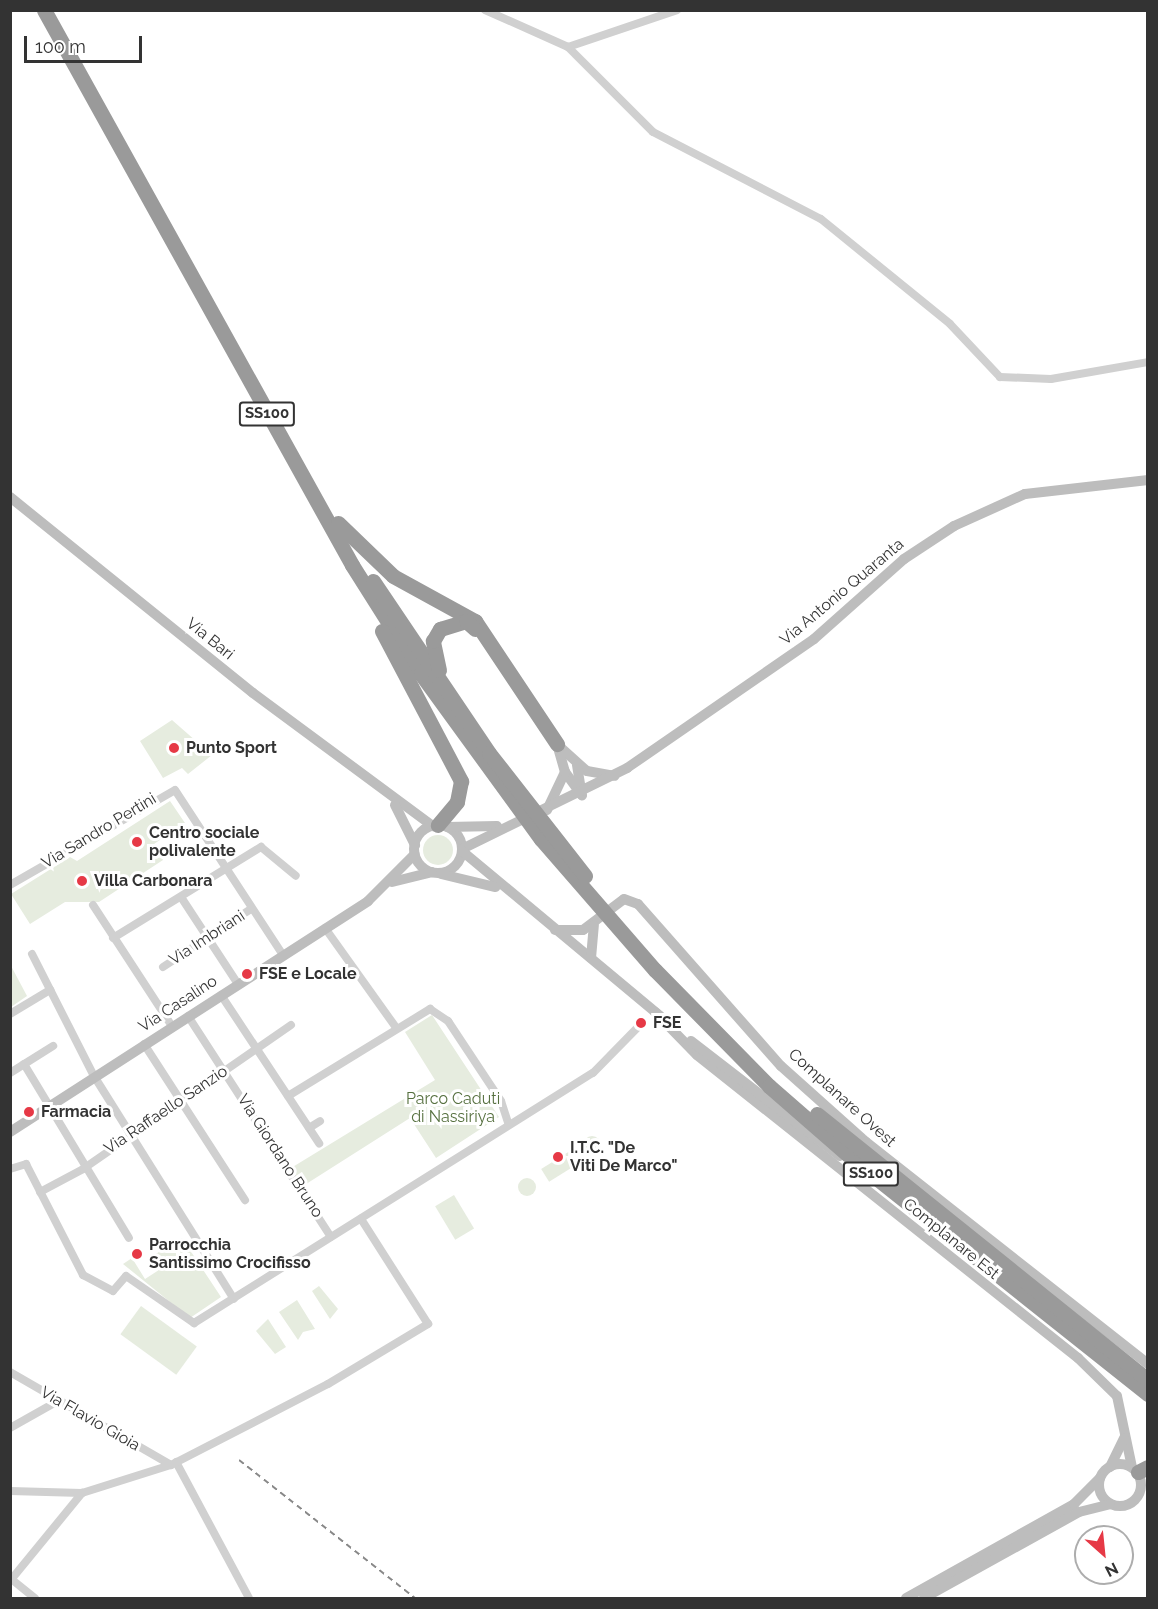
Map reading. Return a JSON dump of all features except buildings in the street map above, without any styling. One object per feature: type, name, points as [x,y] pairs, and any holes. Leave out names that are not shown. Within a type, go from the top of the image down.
[{"type":"highway","name":"SS100","points":[[44,10],[294,463],[458,772],[462,791],[439,826]]},
{"type":"highway","name":"SS100","points":[[54,10],[338,523],[518,799]]},
{"type":"highway","name":"SS100","points":[[294,463],[386,621],[545,835],[622,926],[769,1086],[867,1171],[1148,1394]]},
{"type":"highway","name":"SS100","points":[[338,523],[393,576],[475,621],[557,744]]},
{"type":"highway","name":"SS100","points":[[474,729],[433,660],[433,640],[440,629],[466,621],[491,644]]},
{"type":"highway","name":"SS100","points":[[622,926],[800,1099],[1148,1380]]},
{"type":"main road","name":"Via Antonio Quaranta","points":[[503,826],[546,812],[615,776],[814,639],[904,559],[946,531],[1024,494],[1148,480]]},
{"type":"main road","name":"Via Bari","points":[[10,496],[394,802],[439,826]]},
{"type":"main road","points":[[557,744],[576,765],[582,795]]},
{"type":"main road","points":[[557,744],[565,772],[582,795]]},
{"type":"main road","points":[[576,765],[615,776]]},
{"type":"main road","points":[[546,812],[565,772]]},
{"type":"main road","points":[[394,802],[415,850],[435,873],[504,890]]},
{"type":"main road","points":[[439,826],[503,826]]},
{"type":"main road","points":[[439,826],[504,890],[655,1012],[826,1146],[867,1171]]},
{"type":"main road","name":"Via Casalino","points":[[10,1132],[325,928],[392,882],[415,850],[439,826]]},
{"type":"main road","points":[[435,873],[455,866],[462,850],[503,826]]},
{"type":"main road","name":"Via Casalino","points":[[392,882],[435,873]]},
{"type":"main road","name":"Complanare Ovest","points":[[594,925],[624,899],[638,904],[781,1066],[866,1142],[1148,1364]]},
{"type":"main road","points":[[555,930],[594,925],[591,958]]},
{"type":"main road","name":"Complanare Est","points":[[655,1012],[697,1055],[1078,1358],[1117,1396],[1125,1431],[1141,1474]]},
{"type":"main road","points":[[906,1599],[1074,1504],[1110,1467],[1125,1431]]},
{"type":"main road","points":[[1110,1467],[1141,1474],[1132,1503]]},
{"type":"main road","points":[[1100,1478],[1102,1496],[1110,1504]]},
{"type":"main road","points":[[924,1599],[1079,1512],[1110,1504],[1132,1503],[1148,1499]]},
{"type":"street","points":[[485,10],[568,47],[653,132],[822,219],[950,324],[999,377],[1051,379],[1148,362]]},
{"type":"street","points":[[568,47],[677,10]]},
{"type":"street","name":"Via Sandro Pertini","points":[[10,885],[169,790],[180,794],[251,909],[283,955]]},
{"type":"street","points":[[113,938],[261,847],[296,876]]},
{"type":"street","points":[[181,897],[238,984]]},
{"type":"street","points":[[93,905],[172,1026]]},
{"type":"street","name":"Via Imbriani","points":[[163,967],[251,909]]},
{"type":"street","points":[[325,928],[395,1026]]},
{"type":"street","points":[[32,954],[94,1076],[234,1299]]},
{"type":"street","points":[[10,1014],[50,990]]},
{"type":"street","points":[[221,995],[319,1143]]},
{"type":"street","points":[[288,1096],[422,1011],[440,1013],[501,1101],[508,1123]]},
{"type":"street","name":"Via Giordano Bruno","points":[[188,1016],[332,1237]]},
{"type":"street","name":"Via Raffaello Sanzio","points":[[40,1192],[83,1169],[130,1132],[291,1025]]},
{"type":"street","points":[[10,1169],[26,1164],[73,1265],[113,1291],[126,1276],[194,1323],[361,1219],[508,1123],[593,1073],[639,1026]]},
{"type":"street","points":[[144,1044],[245,1200]]},
{"type":"street","points":[[10,1073],[53,1046]]},
{"type":"street","points":[[24,1064],[83,1169],[129,1238]]},
{"type":"street","points":[[309,1128],[320,1121]]},
{"type":"street","points":[[10,1491],[82,1493],[173,1464],[328,1384],[428,1324],[361,1219]]},
{"type":"street","name":"Via Flavio Gioia","points":[[10,1372],[56,1402],[173,1464]]},
{"type":"street","points":[[10,1428],[56,1402]]},
{"type":"street","points":[[173,1464],[249,1599]]},
{"type":"street","points":[[35,1599],[11,1580],[82,1493]]},
{"type":"green space","name":"Punto Sport","points":[[172,720],[212,755],[188,774],[182,768],[163,778],[140,741]]},
{"type":"green space","points":[[170,801],[185,823],[154,844],[163,860],[99,902],[65,902],[30,924],[11,894],[70,857],[77,861]]},
{"type":"green space","points":[[438,835],[449,839],[453,850],[449,861],[438,865],[427,861],[423,850],[427,839]]},
{"type":"green space","points":[[10,964],[27,996],[11,1007],[10,1007]]},
{"type":"green space","name":"Parco Caduti di Nassiriya","points":[[432,1015],[499,1117],[436,1158],[410,1118],[303,1186],[291,1168],[435,1080],[405,1032]]},
{"type":"green space","points":[[592,1136],[598,1139],[601,1145],[598,1151],[592,1154],[586,1151],[583,1145],[586,1139]]},
{"type":"green space","points":[[570,1151],[578,1164],[549,1182],[541,1169]]},
{"type":"green space","points":[[527,1178],[533,1181],[536,1187],[533,1193],[527,1196],[521,1193],[518,1187],[521,1181]]},
{"type":"green space","points":[[454,1195],[474,1228],[455,1240],[435,1206]]},
{"type":"green space","points":[[182,1238],[221,1297],[190,1318],[123,1264],[132,1258],[145,1279],[162,1268],[154,1255]]},
{"type":"green space","points":[[319,1286],[338,1309],[330,1319],[312,1291]]},
{"type":"green space","points":[[297,1300],[315,1329],[303,1332],[298,1340],[279,1312]]},
{"type":"green space","points":[[141,1306],[197,1347],[176,1375],[120,1334]]},
{"type":"green space","points":[[268,1319],[286,1347],[275,1354],[256,1331]]},
{"type":"railway","points":[[239,1460],[415,1598]]},
{"type":"place","name":"Punto Sport","points":[[174,748]]},
{"type":"place","name":"Centro sociale polivalente","points":[[137,842]]},
{"type":"place","name":"Villa Carbonara","points":[[82,881]]},
{"type":"place","name":"FSE e Locale","points":[[247,974]]},
{"type":"place","name":"FSE","points":[[641,1023]]},
{"type":"place","name":"Farmacia","points":[[29,1112]]},
{"type":"place","name":"I.T.C. \"De Viti De Marco\"","points":[[558,1157]]},
{"type":"place","name":"Parrocchia Santissimo Crocifisso","points":[[137,1254]]}]
